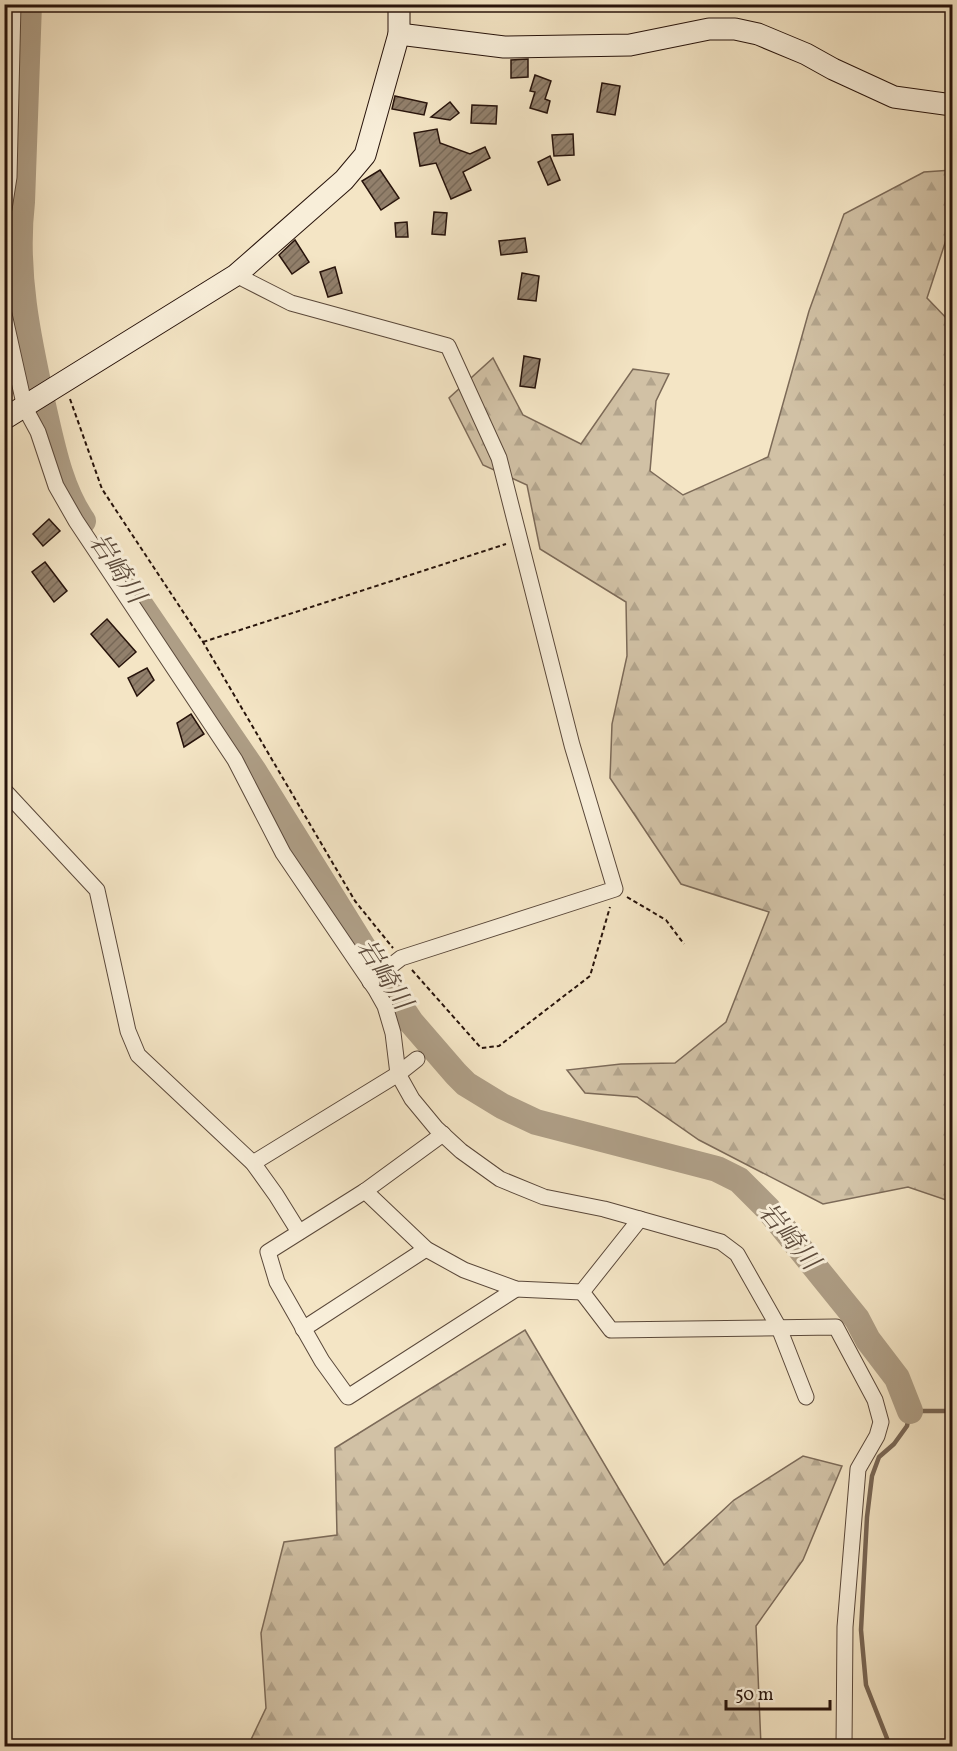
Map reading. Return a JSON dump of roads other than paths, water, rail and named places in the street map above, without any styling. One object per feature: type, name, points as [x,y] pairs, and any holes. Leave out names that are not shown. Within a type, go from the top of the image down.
[{"type":"street","points":[[4,209],[9,177],[13,4]]},
{"type":"street","points":[[4,419],[236,275],[344,180],[365,154],[399,34],[399,4]]},
{"type":"street","points":[[399,34],[504,47],[630,45],[709,29],[735,29],[758,34],[806,54],[894,97],[952,105]]},
{"type":"street","points":[[236,275],[291,303],[448,346],[499,458],[572,745],[615,889],[401,958],[370,982]]},
{"type":"street","points":[[4,314],[29,405],[56,486],[76,521],[235,760],[282,853],[385,1006],[393,1033],[398,1074],[412,1099],[461,1151],[500,1179],[544,1197],[604,1209],[721,1242],[737,1254],[779,1328],[806,1397]]},
{"type":"street","points":[[4,790],[97,890],[128,1031],[138,1055],[253,1162],[299,1232]]},
{"type":"street","points":[[253,1162],[398,1074],[417,1059]]},
{"type":"street","points":[[443,1134],[365,1191],[268,1252],[277,1282],[322,1361],[348,1397],[516,1289]]},
{"type":"street","points":[[365,1191],[426,1249],[464,1270],[516,1289],[582,1292]]},
{"type":"street","points":[[582,1292],[640,1219]]},
{"type":"street","points":[[303,1329],[426,1249]]},
{"type":"street","points":[[582,1292],[611,1330],[836,1328],[875,1400],[881,1422],[877,1436],[858,1469],[845,1627],[844,1746]]},
{"type":"waterway","name":"岩崎川","points":[[29,4],[20,228],[21,279],[32,355],[54,450],[68,494],[83,521]]},
{"type":"waterway","name":"岩崎川","points":[[131,591],[254,771],[411,1022],[456,1074],[466,1084],[502,1106],[536,1122],[717,1169],[739,1180],[768,1209],[857,1319],[868,1340],[897,1378],[910,1411]]},
{"type":"waterway","name":"岩崎川","points":[[890,1746],[866,1685],[861,1630],[867,1517],[872,1476],[879,1457],[894,1444],[907,1426],[910,1411],[952,1411]]}]
